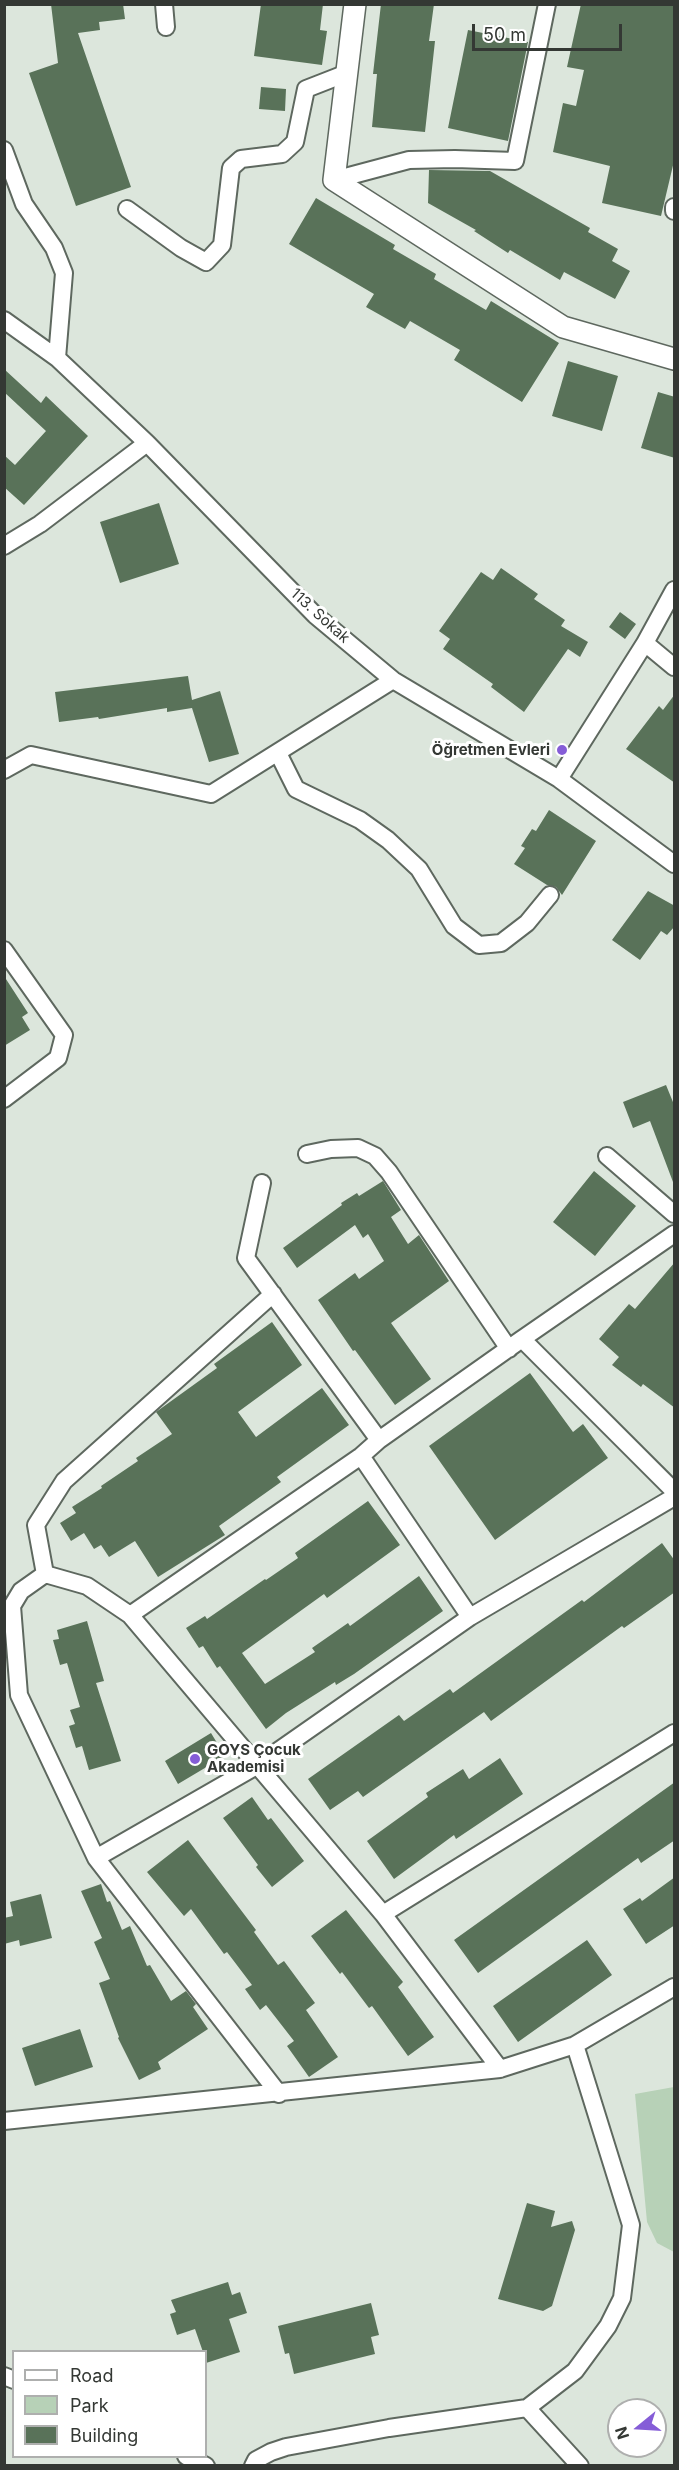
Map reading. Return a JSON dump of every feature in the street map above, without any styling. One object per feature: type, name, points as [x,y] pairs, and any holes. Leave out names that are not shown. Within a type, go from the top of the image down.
[{"type":"street","points":[[164,4],[165,27]]},
{"type":"street","points":[[334,180],[355,4]]},
{"type":"street","points":[[334,180],[409,160],[455,159],[515,162],[547,4]]},
{"type":"street","points":[[127,208],[181,248],[206,262],[222,245],[231,168],[241,159],[282,154],[295,142],[306,89],[347,72]]},
{"type":"street","points":[[4,150],[24,204],[54,248],[64,273],[57,358]]},
{"type":"street","points":[[334,180],[563,327],[675,359]]},
{"type":"street","name":"113. Sokak","points":[[4,320],[57,358],[147,443],[315,615],[393,680],[559,779],[675,864]]},
{"type":"street","points":[[4,546],[40,524],[147,443]]},
{"type":"street","points":[[559,779],[645,643],[675,590]]},
{"type":"street","points":[[645,643],[675,667]]},
{"type":"street","points":[[4,770],[31,755],[211,794],[393,680]]},
{"type":"street","points":[[278,753],[296,789],[360,820],[388,840],[419,869],[454,926],[479,945],[501,943],[527,923],[550,895]]},
{"type":"street","points":[[4,950],[64,1035],[58,1058],[4,1099]]},
{"type":"street","points":[[307,1154],[331,1149],[357,1148],[375,1156],[516,1344],[675,1491]]},
{"type":"street","points":[[607,1156],[675,1214]]},
{"type":"street","points":[[262,1183],[246,1258],[379,1440]]},
{"type":"street","points":[[130,1615],[362,1456],[379,1440],[675,1234]]},
{"type":"street","points":[[45,1574],[36,1525],[64,1481],[273,1294]]},
{"type":"street","points":[[362,1456],[470,1617]]},
{"type":"street","points":[[96,1858],[258,1765],[470,1617],[675,1497]]},
{"type":"street","points":[[45,1574],[21,1591],[12,1606],[19,1695],[96,1858],[279,2094]]},
{"type":"street","points":[[45,1574],[87,1586],[130,1615],[383,1914],[500,2069]]},
{"type":"street","points":[[4,1587],[21,1591]]},
{"type":"street","points":[[383,1914],[675,1733]]},
{"type":"street","points":[[4,2121],[279,2094],[500,2069],[575,2045],[675,1988]]},
{"type":"street","points":[[253,2466],[256,2460],[286,2447],[389,2428],[527,2408],[575,2371],[608,2326],[622,2298],[630,2219],[575,2045]]},
{"type":"street","points":[[527,2408],[580,2466]]},
{"type":"street","points":[[188,2458],[206,2466]]},
{"type":"green space","points":[[674,2087],[674,2252],[657,2243],[647,2222],[635,2094]]},
{"type":"building","points":[[51,4],[123,4],[125,19],[99,22],[100,30],[78,33],[131,187],[76,206],[29,73],[58,63]]},
{"type":"building","points":[[261,4],[323,4],[320,30],[327,31],[322,65],[254,56]]},
{"type":"building","points":[[381,4],[434,4],[429,41],[435,41],[425,132],[372,127],[377,74],[373,74]]},
{"type":"building","points":[[581,4],[675,4],[675,157],[661,216],[602,203],[610,166],[553,152],[563,103],[576,106],[584,70],[567,67]]},
{"type":"building","points":[[468,30],[528,42],[508,141],[448,128]]},
{"type":"building","points":[[261,87],[286,89],[285,111],[259,109]]},
{"type":"building","points":[[429,170],[490,171],[590,228],[588,232],[618,249],[612,261],[630,271],[615,299],[564,272],[560,280],[510,250],[508,253],[474,231],[476,230],[428,203]]},
{"type":"building","points":[[316,198],[395,245],[393,249],[436,274],[434,279],[486,310],[491,301],[559,343],[522,402],[454,360],[460,350],[410,321],[405,329],[366,307],[374,294],[289,244]]},
{"type":"building","points":[[568,361],[618,376],[602,431],[552,416]]},
{"type":"building","points":[[4,369],[41,403],[46,396],[88,436],[24,505],[4,487],[4,455],[15,465],[46,431],[4,392]]},
{"type":"building","points":[[658,392],[675,397],[675,458],[641,448]]},
{"type":"building","points":[[159,503],[179,564],[120,583],[100,522]]},
{"type":"building","points":[[501,568],[538,594],[534,599],[565,620],[561,626],[588,642],[580,657],[568,649],[524,712],[491,687],[493,684],[443,649],[450,639],[439,631],[481,572],[493,580]]},
{"type":"building","points":[[620,612],[636,624],[625,639],[609,627]]},
{"type":"building","points":[[188,676],[192,700],[220,691],[239,754],[209,762],[192,708],[167,712],[167,708],[99,719],[98,717],[59,722],[55,692]]},
{"type":"building","points":[[675,694],[675,783],[626,749],[659,706],[663,710]]},
{"type":"building","points":[[549,810],[596,841],[562,895],[556,887],[547,885],[514,864],[525,848],[521,846],[532,829],[536,831]]},
{"type":"building","points":[[648,891],[675,906],[675,926],[667,935],[661,931],[640,960],[612,940]]},
{"type":"building","points":[[4,976],[28,1013],[22,1017],[30,1030],[4,1046]]},
{"type":"building","points":[[666,1085],[675,1107],[673,1182],[650,1121],[633,1128],[623,1102]]},
{"type":"building","points":[[594,1171],[636,1206],[595,1256],[553,1222]]},
{"type":"building","points":[[383,1181],[401,1210],[391,1217],[408,1244],[419,1235],[449,1281],[391,1323],[431,1379],[395,1405],[355,1350],[353,1351],[318,1300],[355,1273],[359,1279],[384,1261],[368,1234],[363,1238],[355,1225],[297,1268],[283,1248],[342,1205],[341,1203],[357,1193],[359,1196]]},
{"type":"building","points":[[675,1262],[675,1408],[643,1384],[641,1387],[612,1365],[619,1357],[599,1339],[629,1304],[635,1309]]},
{"type":"building","points":[[272,1322],[302,1365],[238,1412],[256,1437],[322,1388],[349,1425],[277,1477],[281,1482],[219,1526],[225,1535],[158,1577],[135,1541],[109,1557],[101,1545],[94,1549],[84,1533],[71,1541],[60,1523],[76,1513],[72,1507],[102,1488],[101,1486],[138,1461],[136,1458],[172,1434],[156,1412],[217,1368],[214,1364]]},
{"type":"building","points":[[530,1373],[573,1432],[583,1424],[608,1458],[495,1540],[429,1446]]},
{"type":"building","points":[[368,1501],[400,1545],[327,1598],[324,1594],[242,1653],[265,1684],[315,1652],[312,1648],[348,1623],[350,1626],[419,1576],[443,1611],[354,1674],[336,1685],[335,1682],[286,1713],[266,1729],[220,1666],[217,1668],[203,1646],[199,1648],[186,1628],[205,1616],[207,1619],[298,1558],[295,1553]]},
{"type":"building","points":[[662,1543],[675,1561],[675,1592],[624,1628],[622,1626],[491,1721],[484,1712],[363,1797],[358,1791],[330,1810],[308,1779],[399,1715],[404,1721],[450,1689],[453,1693],[582,1600],[584,1602]]},
{"type":"building","points":[[87,1621],[104,1681],[96,1683],[121,1761],[89,1770],[82,1746],[76,1748],[69,1726],[75,1724],[70,1710],[80,1707],[67,1663],[60,1665],[53,1640],[59,1639],[57,1630]]},
{"type":"building","name":"GOYS Çocuk Akademisi","points":[[211,1733],[225,1756],[178,1784],[165,1761]]},
{"type":"building","points":[[500,1758],[523,1794],[456,1839],[454,1835],[394,1879],[367,1841],[428,1797],[426,1793],[463,1769],[469,1779]]},
{"type":"building","points":[[675,1782],[675,1840],[641,1863],[638,1858],[478,1973],[454,1940]]},
{"type":"building","points":[[252,1797],[268,1820],[271,1818],[304,1861],[272,1887],[223,1818]]},
{"type":"building","points":[[188,1840],[256,1930],[254,1932],[278,1965],[284,1961],[315,2003],[306,2010],[338,2057],[309,2077],[287,2046],[294,2041],[266,2005],[260,2010],[245,1989],[252,1985],[227,1952],[224,1954],[191,1909],[184,1916],[147,1872]]},
{"type":"building","points":[[675,1877],[675,1925],[646,1944],[623,1909],[640,1898],[642,1901]]},
{"type":"building","points":[[101,1884],[107,1902],[110,1901],[122,1930],[130,1926],[147,1966],[150,1965],[171,2001],[186,1991],[196,2004],[193,2007],[208,2029],[158,2062],[161,2069],[139,2080],[118,2038],[99,1983],[110,1979],[94,1942],[102,1938],[81,1891]]},
{"type":"building","points":[[41,1894],[52,1938],[20,1946],[19,1940],[4,1944],[4,1918],[13,1916],[10,1902]]},
{"type":"building","points":[[346,1910],[403,1982],[398,1987],[434,2037],[408,2056],[372,2006],[369,2008],[311,1936]]},
{"type":"building","points":[[587,1940],[612,1975],[518,2042],[493,2006]]},
{"type":"building","points":[[80,2029],[93,2067],[35,2086],[22,2048]]},
{"type":"building","points":[[527,2203],[555,2211],[551,2227],[572,2221],[575,2230],[552,2306],[543,2311],[498,2299]]},
{"type":"building","points":[[228,2282],[232,2295],[240,2292],[247,2313],[229,2319],[240,2352],[207,2363],[207,2350],[202,2350],[195,2329],[177,2335],[170,2314],[176,2312],[171,2300]]},
{"type":"building","points":[[371,2303],[379,2335],[371,2337],[375,2354],[294,2374],[289,2353],[285,2354],[278,2326]]},
{"type":"place","name":"Öğretmen Evleri","points":[[562,750]]},
{"type":"place","name":"GOYS Çocuk Akademisi","points":[[195,1759]]}]
